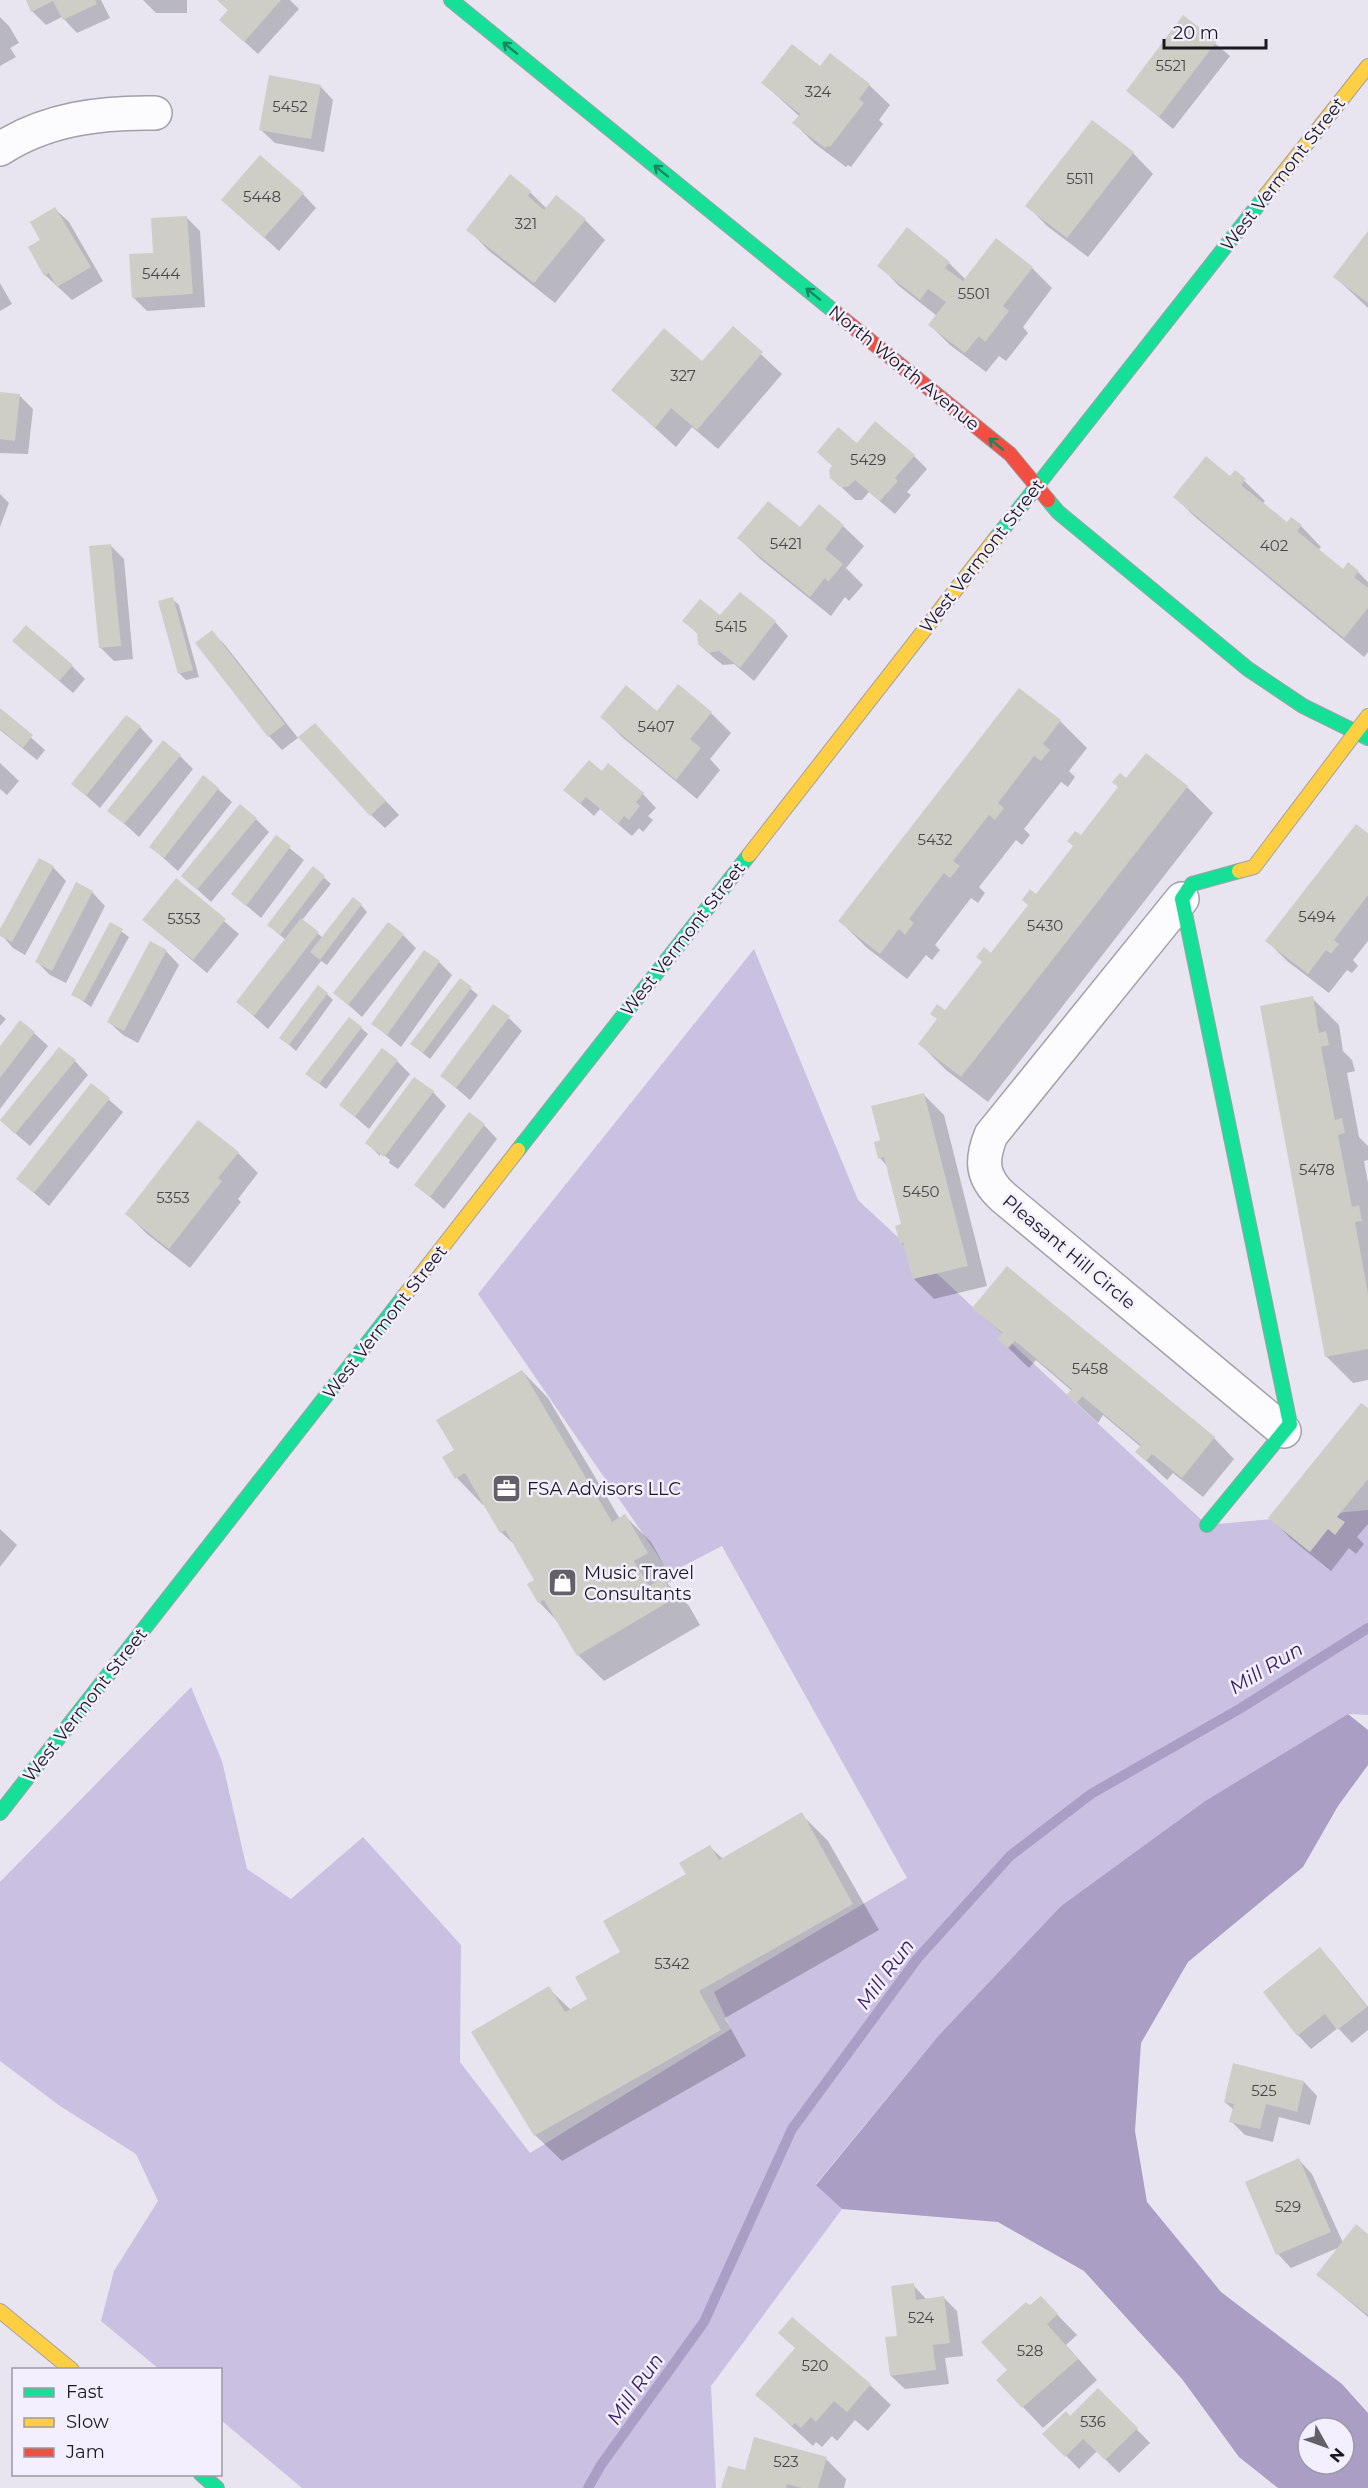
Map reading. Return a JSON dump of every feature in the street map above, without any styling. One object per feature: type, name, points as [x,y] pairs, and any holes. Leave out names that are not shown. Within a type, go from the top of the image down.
[{"type":"street","name":"North Worth Avenue","points":[[452,0],[1010,454],[1058,512],[1248,669],[1292,700],[1362,735]]},
{"type":"street","name":"West Vermont Street","points":[[0,1813],[1368,66]]},
{"type":"street","points":[[0,149],[34,130],[64,121],[112,114],[155,112]]},
{"type":"street","name":"Pleasant Hill Circle","points":[[1284,1431],[1003,1197],[988,1178],[984,1156],[992,1135],[1192,884],[1254,867],[1362,735],[1368,716]]},
{"type":"street","points":[[1182,899],[1290,1424],[1207,1525]]},
{"type":"street","points":[[0,2311],[70,2368]]},
{"type":"street","points":[[202,2476],[217,2488]]},
{"type":"shaded area","points":[[754,949],[858,1200],[1207,1525],[1368,1510],[1368,1715],[1348,1714],[1205,1801],[1061,1906],[939,2035],[816,2184],[842,2209],[711,2386],[716,2488],[302,2488],[222,2421],[222,2368],[158,2368],[101,2321],[114,2271],[158,2201],[136,2154],[60,2106],[0,2061],[0,1882],[191,1687],[222,1761],[247,1869],[291,1899],[363,1837],[461,1945],[460,2062],[530,2153],[731,2029],[714,1992],[907,1878],[722,1546],[670,1573],[478,1294]]},
{"type":"shaded area","points":[[1348,1714],[1368,1730],[1368,1765],[1338,1806],[1303,1867],[1188,1962],[1141,2043],[1135,2131],[1147,2202],[1221,2292],[1342,2384],[1368,2413],[1368,2488],[1278,2488],[1239,2457],[1182,2379],[1084,2271],[998,2222],[842,2209],[816,2185],[939,2035],[1061,1906],[1205,1801]]},
{"type":"building","points":[[26,0],[95,0],[97,4],[63,20],[53,1],[31,12]]},
{"type":"building","points":[[217,0],[281,0],[244,42],[219,20],[228,10]]},
{"type":"building","points":[[1183,15],[1217,41],[1159,117],[1126,91]]},
{"type":"building","points":[[792,44],[820,66],[830,53],[870,84],[859,99],[864,103],[830,147],[825,148],[792,123],[800,114],[761,83]]},
{"type":"building","points":[[269,75],[321,85],[311,139],[259,130]]},
{"type":"building","points":[[1092,120],[1134,152],[1067,238],[1025,206]]},
{"type":"building","points":[[260,155],[304,193],[264,238],[221,200]]},
{"type":"building","points":[[510,174],[531,191],[528,196],[544,210],[556,195],[586,219],[534,283],[466,230]]},
{"type":"building","points":[[55,207],[91,267],[57,287],[49,273],[44,276],[28,247],[40,240],[30,222]]},
{"type":"building","points":[[187,216],[193,294],[132,298],[129,254],[153,253],[151,218]]},
{"type":"building","points":[[907,227],[950,262],[945,268],[963,281],[996,238],[1033,267],[1003,306],[1009,311],[985,342],[979,336],[965,353],[928,325],[946,302],[928,289],[920,300],[877,266]]},
{"type":"building","points":[[1368,231],[1368,303],[1333,277]]},
{"type":"building","points":[[733,326],[763,352],[697,430],[671,408],[655,428],[611,390],[664,328],[702,361]]},
{"type":"building","points":[[0,392],[20,394],[15,441],[0,439]]},
{"type":"building","points":[[875,421],[915,455],[895,478],[898,481],[880,501],[855,480],[848,487],[840,487],[830,478],[829,470],[832,466],[817,452],[838,427],[857,443]]},
{"type":"building","points":[[1206,456],[1230,476],[1235,470],[1246,479],[1241,485],[1287,522],[1291,517],[1302,525],[1297,531],[1343,569],[1348,562],[1359,571],[1354,577],[1368,588],[1368,608],[1344,638],[1173,497]]},
{"type":"building","points":[[768,501],[800,527],[819,504],[844,525],[825,549],[843,564],[828,582],[825,578],[810,597],[737,538]]},
{"type":"building","points":[[111,544],[121,646],[99,648],[89,546]]},
{"type":"building","points":[[740,592],[776,621],[740,668],[719,651],[708,653],[698,644],[697,633],[682,621],[700,599],[720,615]]},
{"type":"building","points":[[173,597],[193,670],[178,674],[158,601]]},
{"type":"building","points":[[26,625],[73,665],[59,681],[12,641]]},
{"type":"building","points":[[212,630],[285,724],[268,737],[195,643]]},
{"type":"building","points":[[678,684],[712,712],[690,739],[701,748],[676,780],[600,717],[626,685],[657,711]]},
{"type":"building","points":[[1019,688],[1061,720],[1043,744],[1050,750],[1041,761],[1034,756],[998,803],[1004,808],[995,820],[989,815],[953,861],[960,866],[950,878],[944,873],[909,919],[914,923],[905,935],[899,929],[880,954],[838,921]]},
{"type":"building","points":[[0,708],[33,735],[23,748],[0,729]]},
{"type":"building","points":[[126,715],[141,726],[86,796],[71,784]]},
{"type":"building","points":[[315,723],[386,801],[370,816],[298,737]]},
{"type":"building","points":[[163,740],[181,755],[124,824],[107,811]]},
{"type":"building","points":[[1146,753],[1188,786],[961,1077],[918,1044],[937,1019],[930,1014],[937,1004],[945,1010],[982,962],[976,957],[984,947],[991,953],[1028,905],[1022,900],[1030,889],[1036,894],[1073,846],[1067,841],[1075,831],[1081,835],[1118,787],[1112,782],[1120,773],[1126,778]]},
{"type":"building","points":[[589,760],[602,771],[608,763],[644,793],[636,802],[640,806],[629,820],[624,816],[618,824],[586,797],[580,804],[563,790]]},
{"type":"building","points":[[203,775],[219,788],[164,858],[149,847]]},
{"type":"building","points":[[240,804],[257,818],[197,890],[181,876]]},
{"type":"building","points":[[1356,824],[1368,833],[1368,895],[1334,940],[1339,944],[1331,954],[1326,950],[1308,974],[1265,941]]},
{"type":"building","points":[[276,835],[291,846],[246,906],[231,894]]},
{"type":"building","points":[[39,858],[54,866],[12,942],[0,936],[0,929]]},
{"type":"building","points":[[313,866],[325,876],[280,935],[267,925]]},
{"type":"building","points":[[176,878],[226,919],[193,960],[142,920]]},
{"type":"building","points":[[76,882],[93,891],[52,971],[35,962]]},
{"type":"building","points":[[353,897],[362,904],[320,960],[310,952]]},
{"type":"building","points":[[301,918],[319,932],[254,1016],[236,1002]]},
{"type":"building","points":[[110,922],[123,929],[84,1001],[71,995]]},
{"type":"building","points":[[388,922],[404,934],[348,1005],[333,993]]},
{"type":"building","points":[[150,941],[167,950],[124,1031],[107,1022]]},
{"type":"building","points":[[424,950],[440,961],[387,1035],[371,1024]]},
{"type":"building","points":[[460,978],[472,987],[423,1053],[410,1044]]},
{"type":"building","points":[[318,985],[328,993],[289,1045],[279,1038]]},
{"type":"building","points":[[1313,996],[1319,1033],[1326,1031],[1329,1045],[1321,1047],[1335,1120],[1342,1118],[1345,1133],[1338,1135],[1352,1207],[1359,1205],[1362,1221],[1355,1222],[1368,1294],[1368,1349],[1325,1357],[1260,1006]]},
{"type":"building","points":[[493,1004],[510,1016],[456,1088],[440,1076]]},
{"type":"building","points":[[349,1017],[362,1027],[319,1084],[305,1074]]},
{"type":"building","points":[[20,1020],[35,1032],[0,1078],[0,1046]]},
{"type":"building","points":[[59,1047],[76,1060],[15,1134],[0,1120]]},
{"type":"building","points":[[382,1048],[398,1060],[355,1117],[339,1105]]},
{"type":"building","points":[[414,1077],[434,1091],[384,1157],[365,1143]]},
{"type":"building","points":[[91,1083],[110,1098],[34,1193],[16,1179]]},
{"type":"building","points":[[924,1093],[968,1266],[913,1279],[903,1243],[900,1244],[895,1226],[901,1224],[884,1157],[878,1159],[874,1142],[880,1140],[871,1106]]},
{"type":"building","points":[[469,1112],[485,1124],[430,1197],[414,1185]]},
{"type":"building","points":[[198,1120],[239,1152],[218,1178],[222,1181],[169,1249],[125,1214]]},
{"type":"building","points":[[1007,1266],[1215,1437],[1182,1478],[1152,1454],[1146,1461],[1135,1452],[1141,1445],[1082,1396],[1077,1403],[1066,1395],[1072,1389],[1015,1341],[1008,1348],[997,1339],[1003,1333],[972,1308]]},
{"type":"building","points":[[522,1370],[612,1522],[625,1514],[648,1553],[634,1561],[649,1586],[663,1578],[675,1598],[577,1656],[544,1600],[538,1603],[527,1584],[534,1580],[505,1530],[500,1533],[465,1473],[455,1479],[442,1457],[454,1450],[436,1420]]},
{"type":"building","points":[[1361,1403],[1368,1408],[1368,1479],[1337,1517],[1345,1522],[1335,1535],[1328,1529],[1310,1552],[1268,1518]]},
{"type":"building","points":[[802,1812],[853,1904],[699,1991],[721,2030],[534,2136],[471,2032],[549,1986],[565,2012],[587,1999],[575,1977],[620,1952],[603,1921],[686,1874],[679,1863],[710,1845],[719,1860]]},
{"type":"building","points":[[1320,1947],[1367,2007],[1337,2030],[1325,2014],[1297,2036],[1263,1992]]},
{"type":"building","points":[[1233,2063],[1304,2081],[1297,2112],[1266,2104],[1260,2129],[1229,2122],[1234,2104],[1224,2102]]},
{"type":"building","points":[[1299,2158],[1331,2232],[1276,2255],[1245,2182]]},
{"type":"building","points":[[1356,2224],[1368,2234],[1368,2315],[1316,2275]]},
{"type":"building","points":[[914,2283],[916,2300],[944,2296],[950,2343],[933,2345],[936,2370],[890,2376],[885,2337],[897,2336],[891,2286]]},
{"type":"building","points":[[1041,2296],[1058,2314],[1047,2324],[1078,2359],[1022,2408],[996,2380],[1007,2370],[981,2342],[1026,2302],[1030,2305]]},
{"type":"building","points":[[792,2317],[871,2384],[847,2412],[834,2401],[816,2422],[811,2417],[801,2428],[795,2423],[792,2426],[755,2395],[795,2348],[778,2333]]},
{"type":"building","points":[[1098,2388],[1138,2428],[1105,2460],[1083,2439],[1065,2457],[1042,2434],[1066,2411],[1070,2416]]},
{"type":"building","points":[[754,2437],[827,2457],[818,2488],[802,2488],[787,2484],[786,2488],[721,2488],[728,2466],[745,2470]]},
{"type":"waterway","name":"Mill Run","points":[[588,2488],[601,2465],[704,2322],[792,2129],[917,1959],[1010,1856],[1091,1794],[1241,1708],[1368,1628]]},
{"type":"traffic: fast","points":[[451,0],[836,313]]},
{"type":"traffic: fast","points":[[996,538],[1266,195]]},
{"type":"traffic: fast","points":[[1048,500],[1058,512],[1248,669],[1303,706],[1368,738]]},
{"type":"traffic: fast","points":[[518,1150],[749,855]]},
{"type":"traffic: fast","points":[[1207,1525],[1290,1424],[1182,899],[1192,884],[1239,871]]},
{"type":"traffic: fast","points":[[0,1813],[405,1295]]},
{"type":"traffic: fast","points":[[203,2476],[217,2488]]},
{"type":"traffic: slow","points":[[1266,195],[1368,66]]},
{"type":"traffic: slow","points":[[749,855],[996,538]]},
{"type":"traffic: slow","points":[[1239,871],[1254,867],[1368,716]]},
{"type":"traffic: slow","points":[[405,1295],[518,1150]]},
{"type":"traffic: slow","points":[[0,2311],[70,2368]]},
{"type":"traffic: jam","points":[[836,313],[1010,454],[1048,500]]},
{"type":"place","name":"FSA Advisors LLC","points":[[506,1489]]},
{"type":"place","name":"Music Travel Consultants","points":[[563,1583]]}]
